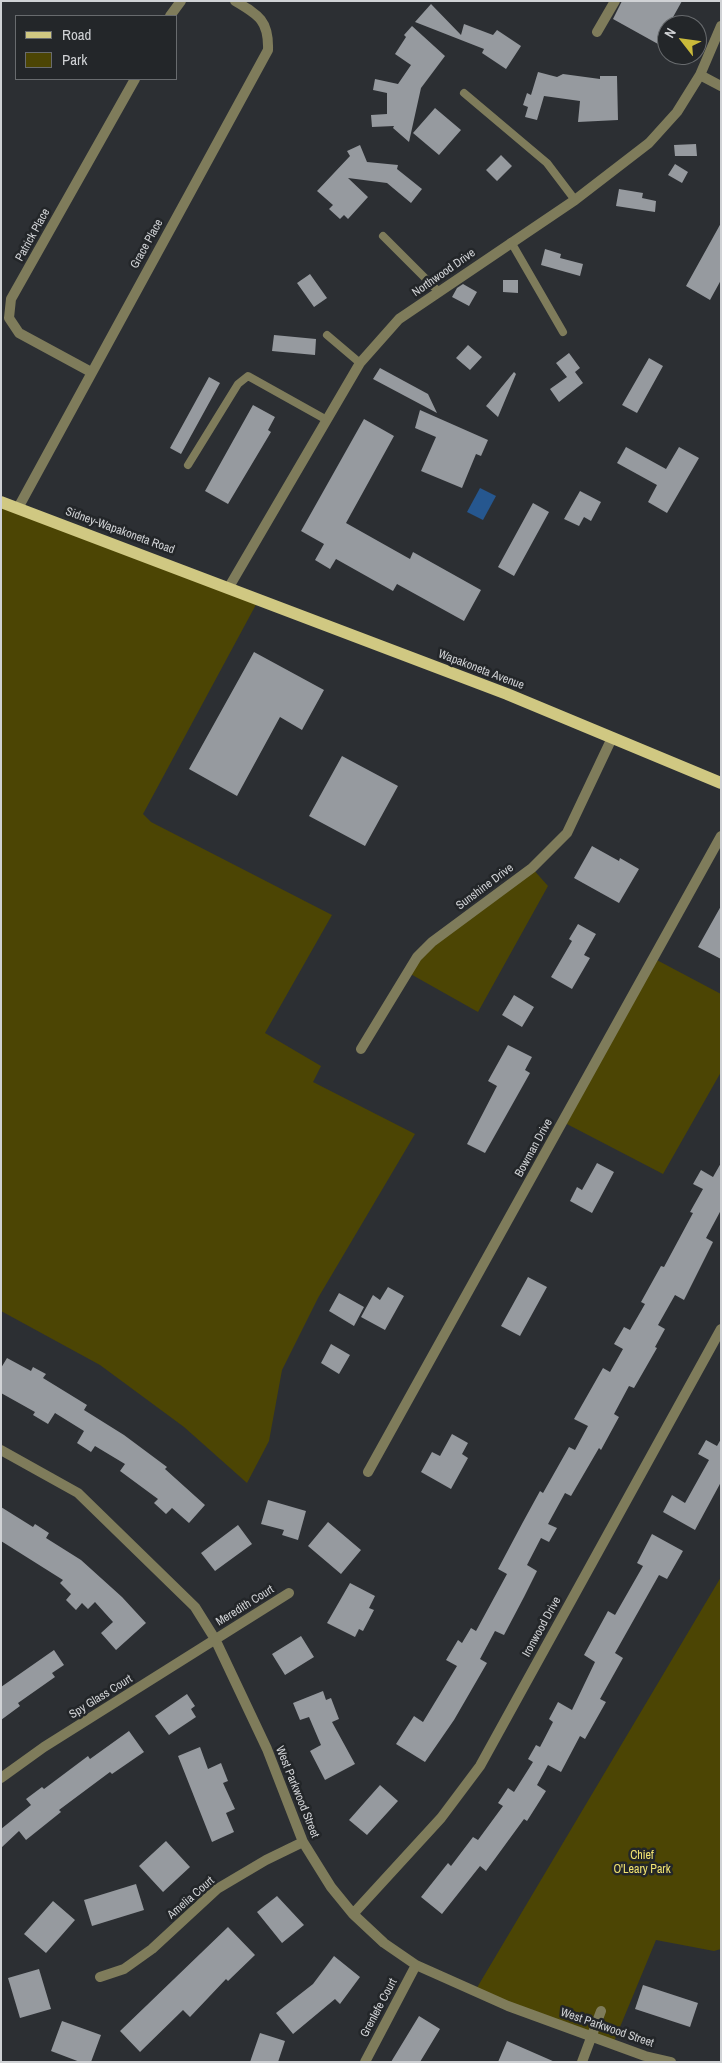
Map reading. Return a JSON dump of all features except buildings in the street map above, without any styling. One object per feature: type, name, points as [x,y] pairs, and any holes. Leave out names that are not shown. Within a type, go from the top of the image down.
[{"type":"main road","name":"Sidney-Wapakoneta Road","points":[[1,502],[229,587]]},
{"type":"main road","name":"Wapakoneta Avenue","points":[[229,587],[507,694],[721,783]]},
{"type":"street","points":[[171,15],[181,1]]},
{"type":"street","name":"Grace Place","points":[[18,508],[268,50],[268,31],[256,13],[235,1]]},
{"type":"street","points":[[596,32],[615,1]]},
{"type":"street","name":"Northwood Drive","points":[[229,587],[325,419],[360,363],[399,319],[575,200],[649,143],[677,112],[700,74],[721,26]]},
{"type":"street","points":[[700,74],[721,86]]},
{"type":"street","name":"Patrick Place","points":[[91,372],[19,333],[9,318],[11,299],[134,80]]},
{"type":"street","name":"Sunshine Drive","points":[[361,1049],[417,957],[432,942],[532,868],[567,833],[612,738]]},
{"type":"street","name":"Bowman Drive","points":[[368,1472],[721,836]]},
{"type":"street","name":"Ironwood Drive","points":[[353,1914],[441,1818],[480,1766],[721,1329]]},
{"type":"street","name":"West Parkwood Street","points":[[1,1450],[78,1493],[194,1607],[215,1639],[267,1750],[303,1842],[331,1887],[353,1914],[384,1942],[416,1965],[508,2006],[645,2056],[671,2062]]},
{"type":"street","name":"Meredith Court","points":[[215,1639],[289,1593]]},
{"type":"street","name":"Spy Glass Court","points":[[1,1778],[44,1747],[215,1639]]},
{"type":"street","name":"Amelia Court","points":[[100,1977],[124,1969],[152,1949],[217,1889],[266,1860],[303,1842]]},
{"type":"street","name":"Grenlefe Court","points":[[365,2062],[416,1965]]},
{"type":"street","points":[[582,2062],[601,2011]]},
{"type":"lane","points":[[464,93],[547,163],[575,200]]},
{"type":"lane","points":[[383,236],[438,292]]},
{"type":"lane","points":[[511,242],[563,332]]},
{"type":"lane","points":[[327,335],[360,363]]},
{"type":"lane","points":[[188,465],[238,384],[248,376],[325,419]]},
{"type":"green space","points":[[1,502],[259,599],[143,814],[151,822],[332,915],[265,1033],[321,1066],[313,1082],[415,1134],[318,1298],[282,1370],[269,1441],[247,1483],[184,1427],[100,1365],[1,1311]]},
{"type":"green space","points":[[532,868],[548,886],[478,1012],[407,972],[417,957]]},
{"type":"green space","points":[[653,958],[721,994],[721,1072],[663,1174],[563,1122]]},
{"type":"green space","name":"Chief O'Leary Park","points":[[721,1577],[721,1949],[714,1951],[656,1940],[613,2044],[475,1991]]},
{"type":"water","points":[[480,488],[496,496],[483,520],[467,512]]}]
